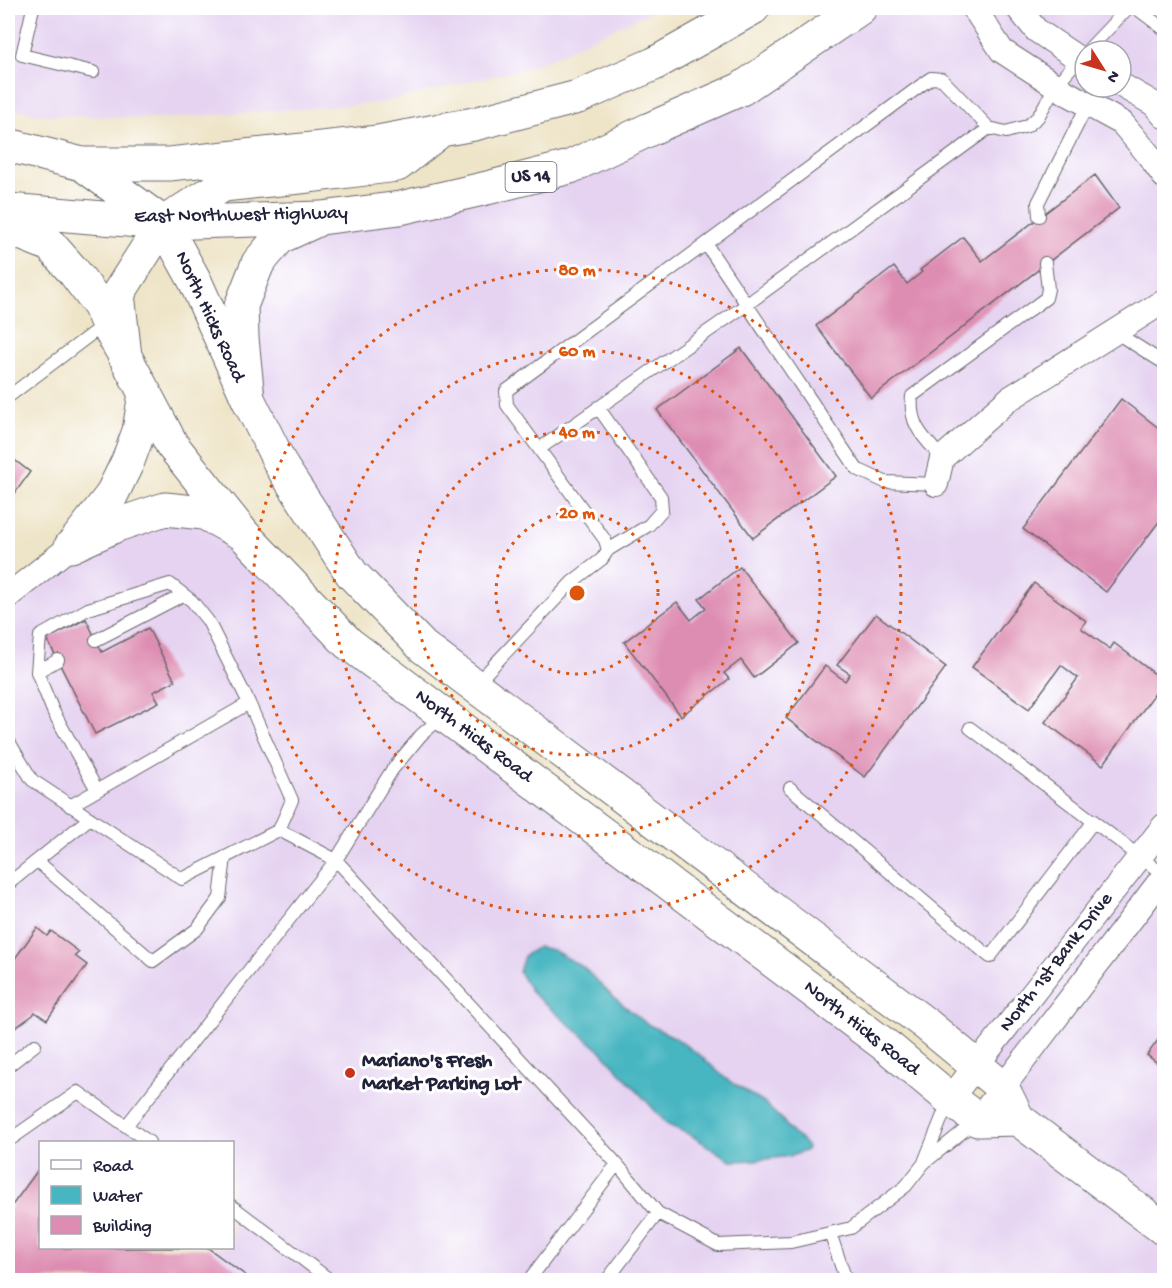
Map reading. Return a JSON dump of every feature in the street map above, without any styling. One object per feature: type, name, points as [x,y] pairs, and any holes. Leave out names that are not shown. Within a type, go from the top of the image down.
[{"type":"main road","points":[[8,145],[82,164],[169,164],[378,142],[474,124],[578,97],[654,64],[753,8]]},
{"type":"main road","name":"East Northwest Highway","points":[[8,210],[163,223],[321,218],[400,208],[570,167],[741,89],[860,8]]},
{"type":"main road","points":[[82,164],[163,223],[223,184],[397,165],[441,130]]},
{"type":"main road","points":[[248,399],[241,306],[258,263],[280,237],[321,218]]},
{"type":"main road","name":"North Hicks Road","points":[[978,1120],[889,1048],[348,643],[244,535],[172,445],[125,356],[118,294],[163,223],[195,281],[248,399],[282,467],[352,574],[423,647],[927,1025],[1002,1087],[1018,1119],[1164,1229]]},
{"type":"main road","points":[[8,228],[50,245],[99,304],[125,356]]},
{"type":"main road","points":[[71,546],[111,496],[128,461],[138,431],[145,393]]},
{"type":"main road","points":[[71,546],[117,525],[165,509],[204,513],[244,535]]},
{"type":"main road","points":[[444,716],[465,709],[496,717],[544,738]]},
{"type":"main road","points":[[978,1120],[1018,1119]]},
{"type":"street","points":[[974,8],[1002,51],[1122,123],[1149,154],[1164,176]]},
{"type":"street","points":[[1018,8],[1036,30],[1073,51]]},
{"type":"street","points":[[1133,92],[1154,104],[1164,116]]},
{"type":"street","points":[[936,484],[942,458],[1009,399],[1164,301]]},
{"type":"street","points":[[8,596],[71,546]]},
{"type":"street","name":"North 1st Bank Drive","points":[[950,1099],[1164,826]]},
{"type":"street","name":"North 1st Bank Drive","points":[[978,1120],[1164,876]]},
{"type":"lane","points":[[33,8],[21,54],[93,72]]},
{"type":"lane","points":[[1100,39],[1128,8]]},
{"type":"lane","points":[[1136,8],[1164,29]]},
{"type":"lane","points":[[608,550],[605,540],[507,405],[506,391],[932,78],[942,79],[989,128],[1006,132],[1027,126],[1038,117],[1056,85],[1073,68]]},
{"type":"lane","points":[[1039,216],[1038,203],[1088,104]]},
{"type":"lane","points":[[539,448],[746,304],[989,128]]},
{"type":"lane","points":[[705,244],[857,469],[885,482],[936,484]]},
{"type":"lane","points":[[942,458],[913,421],[912,396],[1047,298],[1045,263]]},
{"type":"lane","points":[[8,397],[107,322]]},
{"type":"lane","points":[[1115,332],[1164,363]]},
{"type":"lane","points":[[474,686],[573,582],[602,560],[608,550],[649,525],[662,510],[661,497],[598,407]]},
{"type":"lane","points":[[8,740],[32,780],[182,879],[279,830],[292,800],[249,703],[208,621],[192,601],[170,584],[88,609],[40,636],[37,672],[53,711],[97,790]]},
{"type":"lane","points":[[96,640],[183,595]]},
{"type":"lane","points":[[37,672],[58,660]]},
{"type":"lane","points":[[70,806],[249,703]]},
{"type":"lane","points":[[126,1126],[336,860],[392,770],[421,735],[444,716]]},
{"type":"lane","points":[[970,728],[1141,856],[1164,876]]},
{"type":"lane","points":[[790,788],[990,957],[1094,821]]},
{"type":"lane","points":[[8,884],[90,818]]},
{"type":"lane","points":[[279,830],[336,860],[617,1164],[658,1214],[718,1245],[791,1242],[851,1228],[906,1186],[924,1163],[978,1120]]},
{"type":"lane","points":[[37,861],[153,961],[197,929],[220,898],[225,857]]},
{"type":"lane","points":[[8,1066],[35,1045]]},
{"type":"lane","points":[[8,1141],[78,1092],[146,1141]]},
{"type":"lane","points":[[924,1163],[950,1099]]},
{"type":"lane","points":[[529,1281],[617,1164]]},
{"type":"lane","points":[[234,1208],[330,1281]]},
{"type":"lane","points":[[607,1281],[658,1214]]},
{"type":"lane","points":[[830,1233],[846,1281]]},
{"type":"shaded area","points":[[8,8],[658,8],[534,66],[380,103],[160,119],[47,115],[8,108]]},
{"type":"shaded area","points":[[860,8],[1164,8],[1164,1280],[8,1280],[8,596],[71,546],[204,513],[348,643],[978,1120],[1002,1087],[423,647],[282,467],[242,338],[280,237],[570,167]]},
{"type":"water","points":[[538,947],[553,950],[583,967],[611,995],[647,1024],[674,1037],[702,1057],[726,1079],[764,1103],[792,1133],[803,1141],[807,1148],[805,1151],[791,1156],[731,1161],[691,1135],[668,1125],[602,1052],[533,994],[519,972],[524,956]]},
{"type":"building","points":[[1095,175],[1119,208],[871,398],[816,326],[894,267],[907,284],[922,272],[920,270],[963,237],[982,261]]},
{"type":"building","points":[[741,348],[836,476],[753,538],[657,410]]},
{"type":"building","points":[[1121,399],[1164,432],[1164,515],[1106,592],[1023,529]]},
{"type":"building","points":[[8,455],[30,472],[8,503]]},
{"type":"building","points":[[740,567],[799,643],[754,678],[741,660],[724,673],[729,679],[681,716],[624,642],[677,602],[691,620],[706,608],[699,599]]},
{"type":"building","points":[[1034,583],[1086,621],[1081,628],[1110,649],[1114,643],[1164,681],[1103,765],[1045,722],[1078,678],[1061,665],[1029,709],[972,667]]},
{"type":"building","points":[[876,614],[946,667],[865,777],[786,718],[825,666],[845,681],[850,674],[837,665]]},
{"type":"building","points":[[86,619],[102,652],[148,628],[175,681],[153,692],[159,702],[95,734],[47,639]]},
{"type":"building","points":[[37,928],[47,936],[51,931],[79,952],[75,956],[87,965],[47,1020],[35,1012],[8,1033],[8,968]]},
{"type":"building","points":[[1164,1032],[1164,1068],[1147,1055]]},
{"type":"building","points":[[39,1168],[39,1249],[209,1249],[252,1280],[8,1280],[8,1211]]},
{"type":"place","name":"Mariano's Fresh Market Parking Lot","points":[[350,1073]]}]
